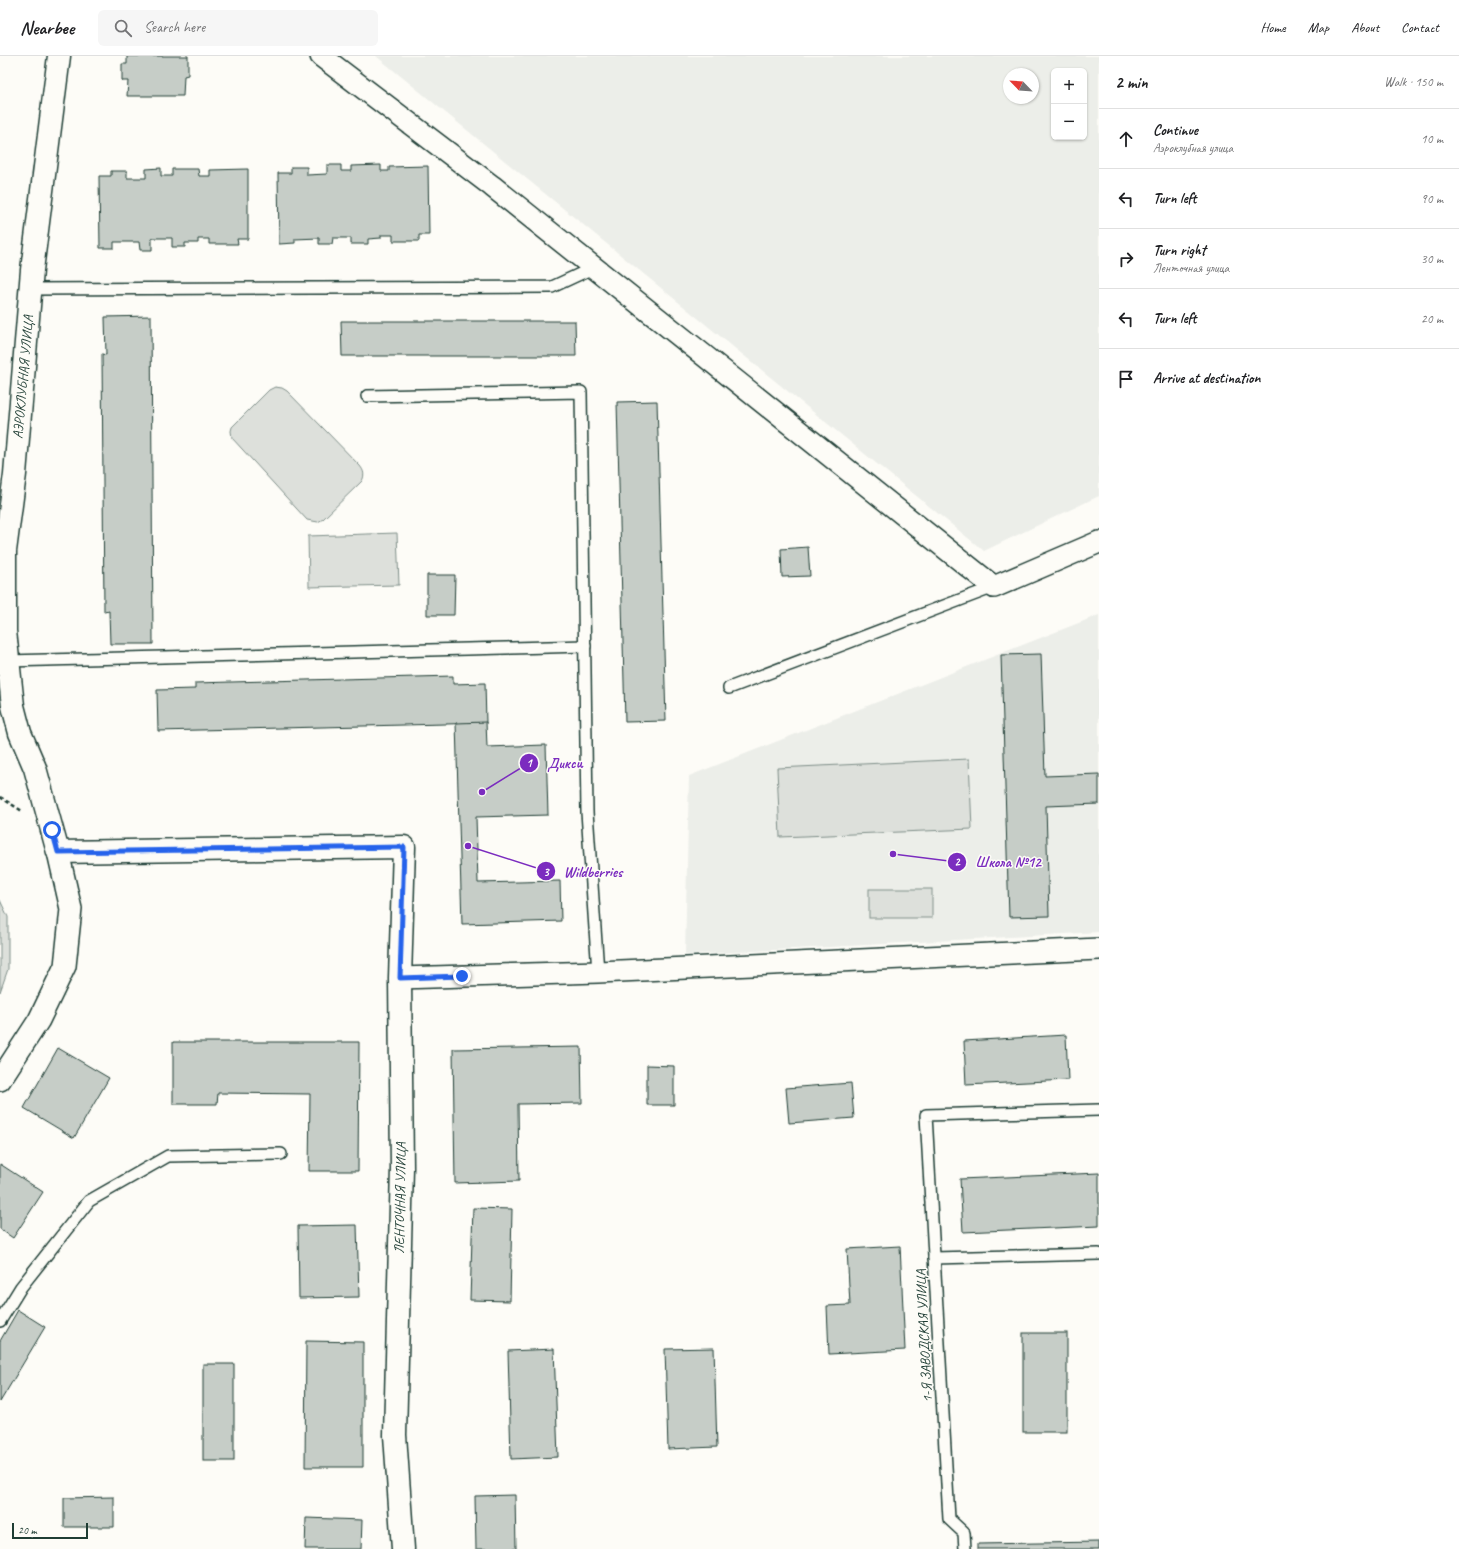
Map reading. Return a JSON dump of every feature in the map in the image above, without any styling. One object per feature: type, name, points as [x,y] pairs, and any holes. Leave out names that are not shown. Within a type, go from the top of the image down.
[{"type":"street","name":"АЭРОКЛУБНАЯ УЛИЦА","points":[[0,1080],[39,1020],[65,966],[71,909],[58,852],[35,768],[20,733],[13,706],[5,631],[5,551],[14,474],[30,289],[60,56]]},
{"type":"street","points":[[321,56],[492,186],[994,587],[1099,542]]},
{"type":"street","name":"ЛЕНТОЧНАЯ УЛИЦА","points":[[58,852],[404,847],[400,978],[402,1168],[395,1435],[403,1549]]},
{"type":"street","points":[[400,978],[598,972],[1099,949]]},
{"type":"lane","points":[[30,289],[552,287],[595,268]]},
{"type":"lane","points":[[367,396],[581,392],[587,812],[598,972]]},
{"type":"lane","points":[[729,688],[994,587]]},
{"type":"lane","points":[[8,661],[585,646]]},
{"type":"lane","name":"1-Я ЗАВОДСКАЯ УЛИЦА","points":[[965,1549],[964,1533],[949,1519],[926,1115],[1099,1110]]},
{"type":"lane","points":[[0,1320],[21,1287],[89,1201],[168,1156],[281,1154]]},
{"type":"lane","points":[[934,1258],[1099,1254]]},
{"type":"shaded area","points":[[376,56],[1099,56],[1099,496],[984,551]]},
{"type":"shaded area","points":[[275,387],[282,388],[287,391],[360,466],[363,471],[364,477],[362,481],[323,519],[318,522],[307,520],[232,438],[232,427],[269,390]]},
{"type":"shaded area","points":[[397,533],[399,585],[309,587],[308,536]]},
{"type":"shaded area","points":[[1099,615],[1099,932],[685,955],[689,776]]},
{"type":"shaded area","points":[[969,759],[972,829],[780,837],[777,768]]},
{"type":"shaded area","points":[[869,889],[932,889],[932,918],[869,918]]},
{"type":"shaded area","points":[[0,900],[8,917],[8,969],[0,992]]},
{"type":"building","points":[[127,56],[188,56],[188,75],[184,76],[183,96],[127,96],[128,81],[122,81],[122,64],[127,64]]},
{"type":"building","points":[[327,165],[341,165],[341,171],[351,171],[351,166],[381,165],[381,171],[389,171],[389,167],[428,166],[429,235],[419,235],[419,241],[393,241],[393,235],[381,235],[381,238],[368,239],[368,244],[351,244],[351,238],[333,238],[332,244],[319,244],[319,238],[295,239],[295,243],[279,244],[278,173],[291,173],[291,167],[307,167],[307,175],[327,174]]},
{"type":"building","points":[[161,168],[161,176],[172,176],[172,169],[198,169],[199,176],[210,176],[210,170],[248,169],[248,239],[237,239],[238,244],[209,244],[209,239],[198,239],[198,243],[185,243],[185,247],[172,247],[172,238],[152,238],[152,250],[140,250],[139,242],[114,242],[114,248],[100,248],[99,176],[111,176],[111,171],[127,171],[127,178],[146,178],[146,169]]},
{"type":"building","points":[[151,316],[153,644],[110,644],[109,611],[104,612],[102,354],[106,355],[105,317]]},
{"type":"building","points":[[341,321],[575,321],[576,356],[342,356]]},
{"type":"building","points":[[657,401],[666,721],[625,722],[617,402]]},
{"type":"building","points":[[808,547],[810,576],[782,577],[781,549]]},
{"type":"building","points":[[427,575],[455,575],[454,615],[427,615]]},
{"type":"building","points":[[1041,654],[1045,776],[1099,774],[1099,804],[1046,806],[1049,916],[1009,917],[1001,655]]},
{"type":"building","points":[[453,676],[453,684],[485,683],[486,723],[158,731],[157,690],[195,689],[195,683]]},
{"type":"building","points":[[486,722],[487,747],[546,745],[548,815],[476,817],[478,883],[560,881],[561,921],[462,924],[456,723]]},
{"type":"building","points":[[1066,1035],[1068,1080],[966,1085],[964,1041]]},
{"type":"building","points":[[173,1042],[359,1042],[358,1171],[309,1171],[310,1094],[218,1093],[217,1104],[173,1104]]},
{"type":"building","points":[[581,1047],[582,1103],[518,1104],[519,1181],[455,1183],[453,1049]]},
{"type":"building","points":[[58,1048],[109,1078],[74,1138],[24,1108]]},
{"type":"building","points":[[647,1065],[674,1066],[674,1105],[647,1105]]},
{"type":"building","points":[[851,1083],[854,1118],[789,1123],[786,1088]]},
{"type":"building","points":[[0,1164],[43,1192],[13,1238],[0,1229]]},
{"type":"building","points":[[1099,1173],[1099,1226],[963,1232],[960,1179]]},
{"type":"building","points":[[473,1208],[512,1209],[510,1301],[470,1300]]},
{"type":"building","points":[[357,1225],[359,1297],[299,1298],[298,1226]]},
{"type":"building","points":[[900,1246],[905,1350],[829,1354],[827,1306],[850,1305],[847,1249]]},
{"type":"building","points":[[18,1310],[45,1327],[0,1402],[0,1341]]},
{"type":"building","points":[[1023,1333],[1067,1333],[1067,1432],[1023,1432]]},
{"type":"building","points":[[306,1341],[363,1342],[363,1467],[305,1467]]},
{"type":"building","points":[[714,1348],[717,1447],[668,1449],[665,1349]]},
{"type":"building","points":[[554,1349],[558,1457],[511,1459],[508,1351]]},
{"type":"building","points":[[203,1364],[234,1364],[234,1461],[203,1461]]},
{"type":"building","points":[[515,1495],[516,1549],[476,1549],[475,1496]]},
{"type":"building","points":[[114,1497],[114,1527],[64,1527],[64,1498]]},
{"type":"building","points":[[306,1518],[362,1520],[361,1549],[305,1549]]},
{"type":"building","points":[[1099,1542],[1099,1549],[978,1549],[978,1544]]},
{"type":"place","name":"Дикси","points":[[482,792]]},
{"type":"place","name":"Wildberries","points":[[468,846]]},
{"type":"place","name":"Школа №12","points":[[893,854]]},
{"type":"route","points":[[52,830],[58,852],[404,847],[400,978],[462,976]]}]
